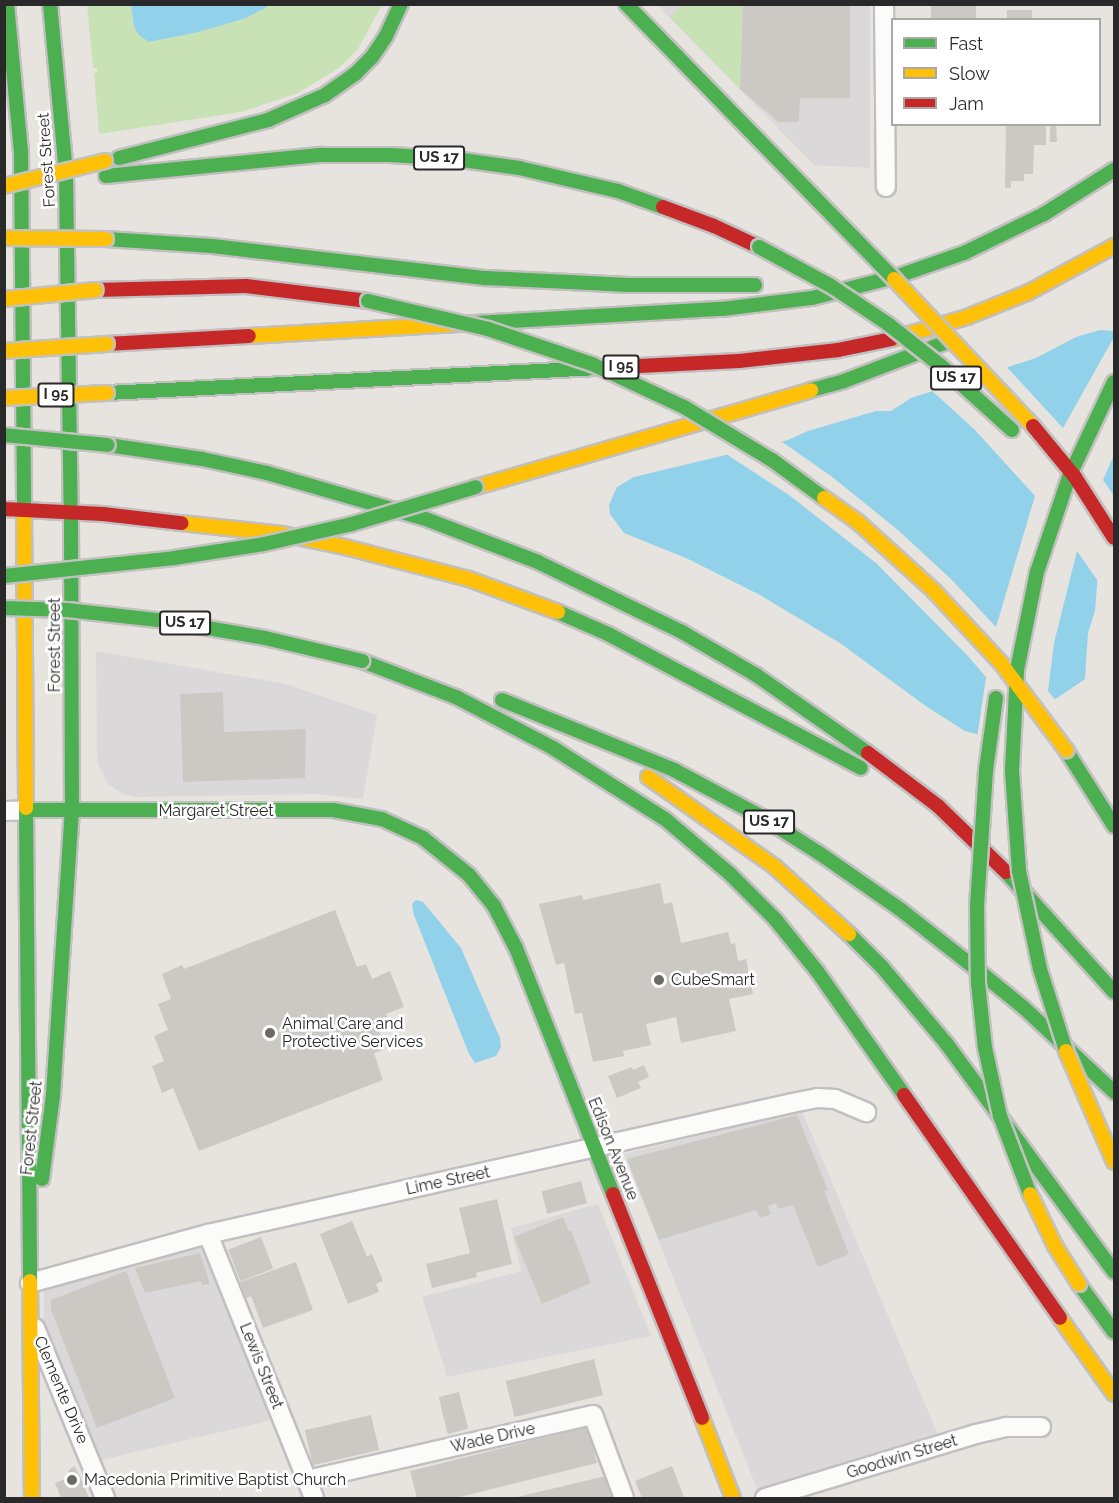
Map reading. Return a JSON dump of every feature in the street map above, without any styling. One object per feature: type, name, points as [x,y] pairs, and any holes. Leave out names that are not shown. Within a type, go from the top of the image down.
[{"type":"main road","name":"Forest Street","points":[[7,4],[16,82],[22,181],[32,1498]]},
{"type":"main road","name":"Forest Street","points":[[30,1283],[53,1095],[72,811],[71,512],[66,174],[50,4]]},
{"type":"main road","points":[[4,187],[268,120],[325,95],[355,74],[372,57],[389,31],[401,4]]},
{"type":"main road","points":[[626,4],[996,383],[1062,460],[1114,538]]},
{"type":"main road","name":"US 17","points":[[4,187],[322,155],[390,155],[455,159],[519,168],[618,192],[703,221],[759,247],[831,286],[897,331],[965,387],[1021,440]]},
{"type":"main road","points":[[4,351],[755,306],[853,289],[964,253],[1044,214],[1114,170]]},
{"type":"main road","points":[[4,238],[106,239],[212,246],[513,280],[668,286],[772,284]]},
{"type":"main road","name":"I 95","points":[[4,398],[738,361],[806,355],[876,343],[935,328],[1019,296],[1088,262],[1114,246]]},
{"type":"main road","points":[[793,282],[899,267],[964,253]]},
{"type":"main road","points":[[4,576],[184,557],[264,544],[352,524],[844,381],[903,360],[988,322],[1088,262]]},
{"type":"main road","points":[[4,299],[160,286],[219,285],[286,289],[368,300],[453,319],[524,339],[592,364],[654,392],[715,424],[802,480],[858,522],[909,567],[982,641],[1022,689],[1066,750],[1114,826]]},
{"type":"main road","points":[[1114,382],[1069,477],[1013,627],[1000,678],[992,724],[977,906],[977,963],[985,1048],[1000,1116],[1034,1204],[1079,1284],[1114,1332]]},
{"type":"main road","points":[[4,435],[108,445],[244,468],[372,501],[502,547],[611,595],[722,654],[837,729],[938,806],[1002,867],[1084,954],[1114,992]]},
{"type":"main road","points":[[1054,476],[1114,554]]},
{"type":"main road","points":[[4,509],[71,512],[222,526],[316,540],[469,579],[534,602],[629,645],[843,758],[927,809],[1002,867]]},
{"type":"main road","points":[[1046,540],[1029,604],[1014,703],[1013,793],[1019,871],[1032,937],[1059,1034],[1083,1096],[1114,1162]]},
{"type":"main road","name":"US 17","points":[[4,608],[90,612],[167,621],[254,636],[362,661],[478,692],[644,757],[704,785],[819,853],[901,910],[1023,1007],[1114,1092]]},
{"type":"main road","points":[[362,661],[456,697],[553,747],[647,806],[682,831],[730,874],[775,919],[817,971],[1114,1394]]},
{"type":"main road","points":[[551,719],[639,771],[740,840],[801,889],[859,944],[946,1043],[1114,1272]]},
{"type":"main road","name":"Margaret Street","points":[[27,810],[333,810],[382,819],[423,838]]},
{"type":"main road","name":"Edison Avenue","points":[[423,838],[469,875],[501,916],[516,948],[732,1498]]},
{"type":"street","points":[[884,4],[886,187]]},
{"type":"street","name":"Margaret Street","points":[[4,811],[27,810]]},
{"type":"street","name":"Lime Street","points":[[30,1283],[208,1234],[818,1098],[844,1101],[866,1112]]},
{"type":"street","name":"Lewis Street","points":[[208,1234],[314,1498]]},
{"type":"street","name":"Clemente Drive","points":[[29,1315],[105,1498]]},
{"type":"street","name":"Wade Drive","points":[[307,1480],[593,1415],[624,1498]]},
{"type":"street","name":"Goodwin Street","points":[[765,1498],[976,1434],[1007,1427],[1041,1427]]},
{"type":"shaded area","points":[[657,5],[870,5],[870,168],[814,165]]},
{"type":"shaded area","points":[[96,651],[286,684],[377,715],[363,799],[315,794],[135,797],[123,794],[108,784],[97,762]]},
{"type":"shaded area","points":[[802,1111],[938,1435],[757,1489],[624,1154]]},
{"type":"shaded area","points":[[598,1204],[651,1336],[447,1377],[422,1297],[521,1271],[511,1228]]},
{"type":"shaded area","points":[[204,1244],[272,1420],[84,1464],[43,1373],[44,1286]]},
{"type":"green space","points":[[87,5],[131,5],[134,27],[150,42],[199,32],[246,18],[271,5],[382,5],[358,49],[340,67],[298,93],[241,112],[99,134],[94,73],[97,73],[97,68],[93,68]]},
{"type":"green space","points":[[682,5],[743,5],[740,89],[670,17]]},
{"type":"water","points":[[131,4],[271,5],[246,18],[199,32],[149,42],[139,35],[134,27]]},
{"type":"water","points":[[1100,330],[1114,331],[1114,490],[1098,572],[1095,611],[1088,633],[1085,679],[1051,702],[984,736],[965,731],[927,707],[840,643],[760,595],[686,558],[624,533],[610,514],[609,505],[617,487],[634,477],[788,440],[808,431],[876,411],[891,411],[911,398],[1036,358],[1076,337]]},
{"type":"water","points":[[416,900],[423,902],[461,948],[500,1038],[501,1047],[496,1056],[475,1063],[469,1054],[414,915],[412,904]]},
{"type":"pier","points":[[1114,337],[1114,455],[1103,480],[1114,496],[1114,502],[1100,584],[1077,551],[1054,643],[1048,691],[1057,702],[977,738],[986,677],[967,655],[876,563],[789,495],[723,452],[778,439],[831,476],[898,530],[952,580],[996,627],[1035,496],[975,430],[929,388],[1004,364],[1063,428]]},
{"type":"building","points":[[743,4],[850,4],[850,98],[800,98],[799,122],[778,122],[740,89]]},
{"type":"building","points":[[931,4],[976,4],[976,18],[931,18]]},
{"type":"building","points":[[1007,10],[1032,10],[1032,18],[1007,18]]},
{"type":"building","points":[[1006,126],[1046,126],[1046,145],[1034,145],[1033,174],[1024,174],[1024,181],[1011,181],[1011,188],[1005,188]]},
{"type":"building","points":[[1050,126],[1056,126],[1057,142],[1050,142]]},
{"type":"building","points":[[223,692],[224,732],[306,729],[305,778],[183,782],[180,694]]},
{"type":"building","name":"CubeSmart","points":[[660,883],[664,904],[672,902],[681,943],[728,932],[731,944],[735,943],[738,961],[746,959],[753,994],[729,999],[736,1031],[681,1043],[676,1017],[646,1024],[651,1045],[623,1051],[624,1056],[593,1062],[582,1013],[575,1014],[564,963],[556,965],[539,904],[582,895],[583,900]]},
{"type":"building","name":"Animal Care and Protective Services","points":[[335,910],[357,967],[366,964],[372,979],[390,971],[404,1007],[386,1014],[390,1023],[378,1028],[386,1049],[374,1053],[383,1080],[199,1151],[173,1088],[162,1093],[152,1066],[164,1061],[154,1036],[168,1030],[158,1004],[171,999],[162,974],[182,965],[184,969]]},
{"type":"building","points":[[644,1065],[649,1077],[638,1082],[641,1088],[617,1098],[608,1076]]},
{"type":"building","points":[[797,1115],[828,1190],[824,1191],[849,1254],[818,1267],[793,1205],[778,1209],[776,1203],[768,1206],[771,1214],[760,1218],[756,1210],[659,1240],[627,1159]]},
{"type":"building","points":[[581,1181],[587,1203],[547,1214],[541,1192]]},
{"type":"building","points":[[497,1199],[512,1264],[476,1273],[477,1277],[432,1288],[426,1264],[470,1253],[459,1208]]},
{"type":"building","points":[[563,1217],[569,1231],[571,1230],[591,1283],[542,1304],[514,1237]]},
{"type":"building","points":[[352,1221],[367,1257],[372,1254],[383,1281],[376,1284],[379,1292],[348,1304],[320,1234]]},
{"type":"building","points":[[261,1237],[273,1269],[241,1281],[228,1250]]},
{"type":"building","points":[[200,1253],[210,1284],[202,1285],[201,1281],[145,1293],[135,1268]]},
{"type":"building","points":[[296,1262],[313,1310],[263,1328],[251,1296],[246,1298],[240,1282]]},
{"type":"building","points":[[126,1271],[175,1398],[97,1428],[51,1310],[51,1300]]},
{"type":"building","points":[[594,1359],[603,1395],[515,1417],[506,1381]]},
{"type":"building","points":[[459,1392],[468,1429],[448,1434],[439,1397]]},
{"type":"building","points":[[371,1415],[379,1450],[313,1465],[305,1430]]},
{"type":"building","points":[[588,1427],[597,1463],[456,1498],[417,1498],[410,1471]]},
{"type":"building","name":"Macedonia Primitive Baptist Church","points":[[74,1466],[89,1498],[61,1498],[55,1483],[70,1477],[68,1471]]},
{"type":"building","points":[[672,1466],[684,1497],[642,1498],[635,1481]]},
{"type":"building","points":[[610,1475],[615,1498],[513,1498]]},
{"type":"traffic: fast","points":[[7,4],[21,151],[24,510]]},
{"type":"traffic: fast","points":[[50,4],[66,174],[71,512]]},
{"type":"traffic: fast","points":[[119,158],[268,120],[325,95],[355,74],[372,57],[386,36],[401,4]]},
{"type":"traffic: fast","points":[[626,4],[894,279]]},
{"type":"traffic: fast","points":[[106,176],[322,155],[390,155],[455,159],[519,168],[618,191],[663,207]]},
{"type":"traffic: fast","points":[[476,323],[722,309],[812,298],[898,276],[964,253],[1044,214],[1114,170]]},
{"type":"traffic: fast","points":[[106,239],[212,246],[486,278],[628,285],[755,285]]},
{"type":"traffic: fast","points":[[759,247],[831,286],[888,324],[940,365],[1012,430]]},
{"type":"traffic: fast","points":[[368,301],[488,329],[592,364],[684,407],[772,460],[824,498]]},
{"type":"traffic: fast","points":[[811,390],[844,381],[944,343]]},
{"type":"traffic: fast","points":[[107,393],[619,367]]},
{"type":"traffic: fast","points":[[1066,1051],[1040,969],[1019,871],[1012,770],[1017,670],[1037,572],[1069,477],[1114,382]]},
{"type":"traffic: fast","points":[[4,435],[108,445]]},
{"type":"traffic: fast","points":[[108,445],[202,459],[267,473],[423,518],[538,562],[682,632],[756,675],[868,753]]},
{"type":"traffic: fast","points":[[4,576],[174,558],[264,544],[352,524],[476,487]]},
{"type":"traffic: fast","points":[[42,1179],[53,1095],[72,811],[71,512]]},
{"type":"traffic: fast","points":[[4,608],[67,610],[167,621],[265,638],[362,661]]},
{"type":"traffic: fast","points":[[558,612],[608,634],[861,768]]},
{"type":"traffic: fast","points":[[362,661],[456,697],[553,748],[665,819],[730,874],[775,919],[817,971],[904,1095]]},
{"type":"traffic: fast","points":[[996,698],[986,770],[977,906],[978,983],[985,1048],[1000,1116],[1030,1194]]},
{"type":"traffic: fast","points":[[502,700],[674,770],[762,817],[819,853],[901,910],[975,968],[1023,1007],[1114,1092]]},
{"type":"traffic: fast","points":[[1066,750],[1114,826]]},
{"type":"traffic: fast","points":[[26,808],[30,1281]]},
{"type":"traffic: fast","points":[[27,810],[333,810],[382,819],[423,838],[469,875],[494,906],[516,948],[613,1194]]},
{"type":"traffic: fast","points":[[1006,872],[1114,992]]},
{"type":"traffic: fast","points":[[849,934],[882,967],[946,1043],[1114,1272]]},
{"type":"traffic: fast","points":[[1079,1284],[1114,1332]]},
{"type":"traffic: slow","points":[[4,186],[105,161]]},
{"type":"traffic: slow","points":[[4,238],[106,239]]},
{"type":"traffic: slow","points":[[892,339],[967,317],[1029,292],[1114,246]]},
{"type":"traffic: slow","points":[[894,279],[1033,426]]},
{"type":"traffic: slow","points":[[4,299],[96,290]]},
{"type":"traffic: slow","points":[[249,336],[476,323]]},
{"type":"traffic: slow","points":[[4,351],[107,344]]},
{"type":"traffic: slow","points":[[476,487],[811,390]]},
{"type":"traffic: slow","points":[[4,398],[107,393]]},
{"type":"traffic: slow","points":[[824,498],[858,522],[934,591],[1001,663],[1066,750]]},
{"type":"traffic: slow","points":[[24,510],[26,808]]},
{"type":"traffic: slow","points":[[181,523],[282,534],[345,547],[469,579],[558,612]]},
{"type":"traffic: slow","points":[[648,777],[775,867],[849,934]]},
{"type":"traffic: slow","points":[[1066,1051],[1114,1162]]},
{"type":"traffic: slow","points":[[1030,1194],[1055,1246],[1079,1284]]},
{"type":"traffic: slow","points":[[30,1281],[32,1498]]},
{"type":"traffic: slow","points":[[1060,1318],[1114,1394]]},
{"type":"traffic: slow","points":[[702,1418],[733,1498]]},
{"type":"traffic: jam","points":[[663,207],[714,226],[759,247]]},
{"type":"traffic: jam","points":[[96,290],[246,286],[368,301]]},
{"type":"traffic: jam","points":[[107,344],[249,336]]},
{"type":"traffic: jam","points":[[619,367],[739,361],[838,350],[892,339]]},
{"type":"traffic: jam","points":[[1033,426],[1075,477],[1114,538]]},
{"type":"traffic: jam","points":[[4,509],[103,514],[181,523]]},
{"type":"traffic: jam","points":[[868,753],[938,806],[1006,872]]},
{"type":"traffic: jam","points":[[904,1095],[1060,1318]]},
{"type":"traffic: jam","points":[[613,1194],[702,1418]]},
{"type":"place","name":"CubeSmart","points":[[659,980]]},
{"type":"place","name":"Animal Care and Protective Services","points":[[270,1033]]},
{"type":"place","name":"Macedonia Primitive Baptist Church","points":[[72,1480]]}]
